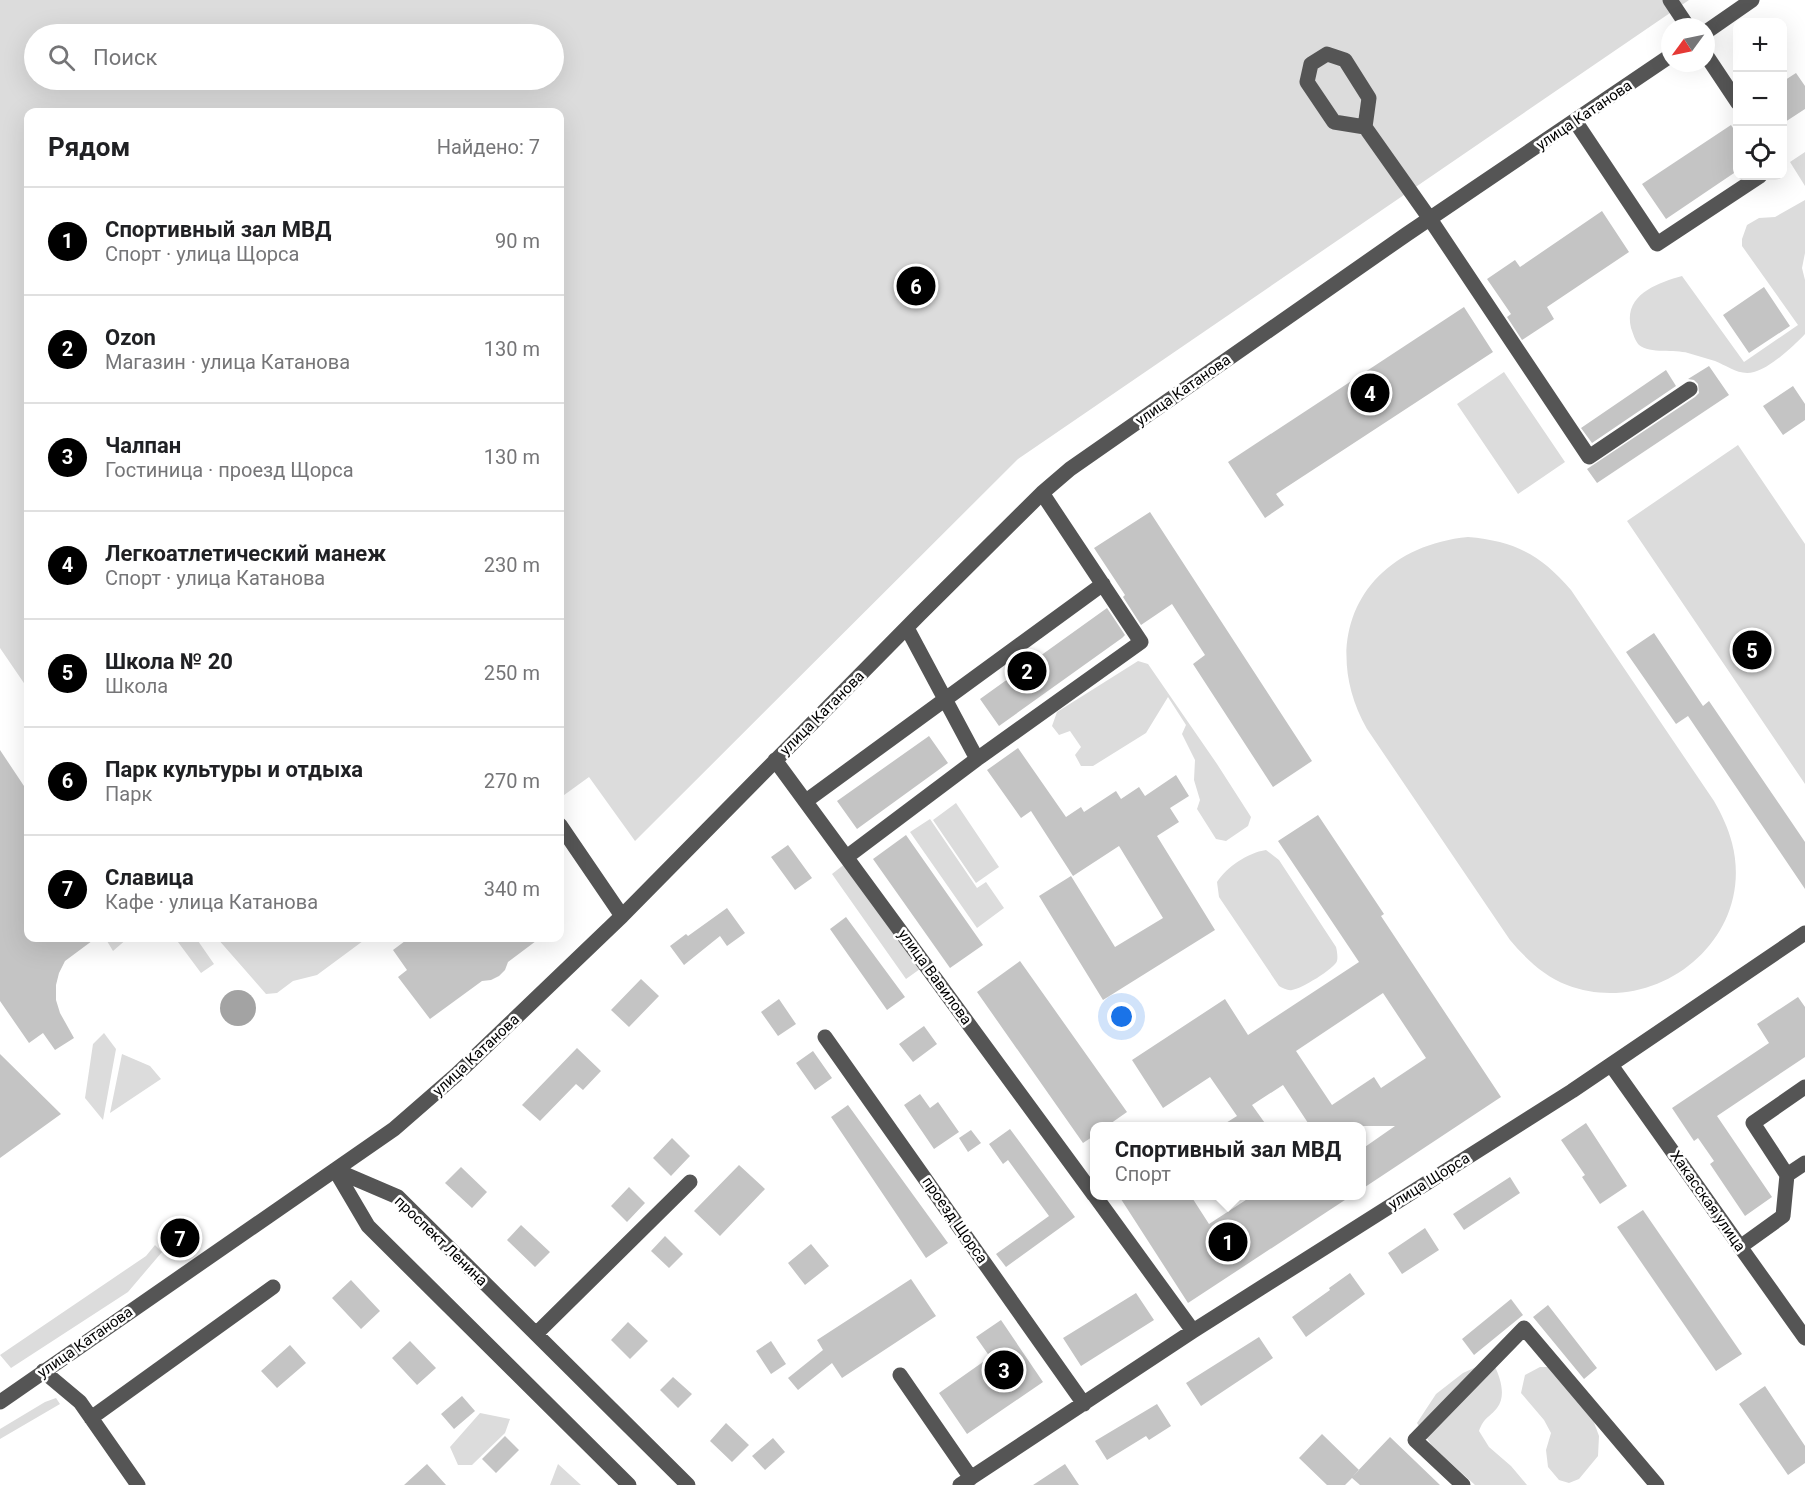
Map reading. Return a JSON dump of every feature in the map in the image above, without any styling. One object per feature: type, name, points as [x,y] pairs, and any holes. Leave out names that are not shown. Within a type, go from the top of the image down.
[{"type":"street","points":[[1670,0],[1682,18]]},
{"type":"street","points":[[1715,26],[1752,0]]},
{"type":"street","points":[[1365,127],[1334,122],[1307,82],[1311,64],[1327,54],[1345,60],[1370,98],[1365,127],[1430,219],[1589,458],[1690,389]]},
{"type":"street","name":"улица Катанова","points":[[3,1395],[43,1371],[335,1170],[393,1129],[456,1076],[622,916],[1042,493],[1070,469],[1661,62]]},
{"type":"street","points":[[1715,69],[1733,97]]},
{"type":"street","points":[[1575,121],[1657,244],[1754,180]]},
{"type":"street","points":[[848,856],[977,759],[1141,642],[1042,493]]},
{"type":"street","points":[[806,801],[1103,584]]},
{"type":"street","points":[[907,628],[977,759]]},
{"type":"street","name":"улица Вавилова","points":[[775,760],[848,856],[1090,1188]]},
{"type":"street","points":[[564,831],[622,916]]},
{"type":"street","name":"улица Щорса","points":[[966,1481],[1193,1331],[1802,941]]},
{"type":"street","name":"проезд Щорса","points":[[825,1036],[1084,1404]]},
{"type":"street","name":"Хакасская улица","points":[[1611,1065],[1805,1338]]},
{"type":"street","points":[[1740,1247],[1783,1216],[1787,1175],[1753,1124],[1805,1088]]},
{"type":"street","points":[[1787,1175],[1805,1163]]},
{"type":"street","points":[[335,1170],[368,1226],[629,1485]]},
{"type":"street","name":"проспект Ленина","points":[[335,1170],[398,1197],[688,1485]]},
{"type":"street","points":[[537,1333],[690,1182]]},
{"type":"street","name":"улица Вавилова","points":[[1099,1200],[1193,1331]]},
{"type":"street","points":[[91,1418],[273,1287]]},
{"type":"street","points":[[1463,1485],[1415,1440],[1524,1328],[1657,1485]]},
{"type":"street","points":[[43,1371],[80,1402],[138,1485]]},
{"type":"street","points":[[900,1375],[966,1481]]},
{"type":"shaded area","points":[[0,0],[1689,0],[1018,459],[635,841],[589,777],[564,795],[564,108],[24,108],[24,683],[0,648]]},
{"type":"shaded area","points":[[1805,152],[1805,186],[1790,162]]},
{"type":"shaded area","points":[[1805,200],[1805,253],[1802,268],[1805,280],[1805,334],[1788,350],[1767,366],[1749,373],[1738,372],[1715,361],[1688,353],[1649,349],[1639,345],[1631,328],[1632,307],[1644,292],[1662,282],[1682,276],[1744,362],[1798,325],[1742,246],[1742,239],[1747,225],[1759,218],[1775,217]]},
{"type":"shaded area","points":[[1504,372],[1565,462],[1518,494],[1457,404]]},
{"type":"shaded area","points":[[1738,445],[1805,544],[1805,784],[1627,521]]},
{"type":"shaded area","points":[[1468,537],[1500,542],[1526,552],[1549,568],[1571,590],[1714,801],[1724,822],[1732,843],[1736,878],[1729,910],[1714,939],[1692,963],[1665,980],[1634,991],[1601,993],[1567,985],[1536,966],[1510,940],[1367,729],[1352,695],[1347,662],[1349,631],[1359,603],[1377,578],[1401,558],[1432,544]]},
{"type":"shaded area","points":[[1138,661],[1148,664],[1251,817],[1248,826],[1226,841],[1216,839],[1197,809],[1200,800],[1194,780],[1195,760],[1182,734],[1186,725],[1168,697],[1146,733],[1093,766],[1081,766],[1075,755],[1081,747],[1070,731],[1059,735],[1052,726],[1057,712]]},
{"type":"shaded area","points":[[956,803],[999,867],[976,883],[933,820]]},
{"type":"shaded area","points":[[930,819],[977,888],[986,882],[1004,908],[977,928],[910,832]]},
{"type":"shaded area","points":[[1266,850],[1279,860],[1337,950],[1335,965],[1292,990],[1279,986],[1219,897],[1217,882],[1226,871],[1245,857]]},
{"type":"shaded area","points":[[846,863],[920,969],[906,979],[832,874]]},
{"type":"shaded area","points":[[108,942],[123,942],[113,951]]},
{"type":"shaded area","points":[[178,942],[199,942],[214,964],[201,973]]},
{"type":"shaded area","points":[[220,942],[362,942],[317,975],[293,981],[277,993],[266,994]]},
{"type":"shaded area","points":[[238,990],[251,995],[256,1008],[251,1021],[238,1026],[225,1021],[220,1008],[225,995]]},
{"type":"shaded area","points":[[104,1033],[116,1049],[103,1120],[85,1098],[93,1044]]},
{"type":"shaded area","points":[[122,1054],[150,1066],[161,1079],[110,1113]]},
{"type":"shaded area","points":[[155,1245],[162,1252],[128,1292],[11,1368],[0,1355],[146,1256]]},
{"type":"shaded area","points":[[1487,1362],[1495,1367],[1501,1382],[1501,1399],[1500,1404],[1485,1420],[1479,1431],[1489,1447],[1511,1466],[1527,1485],[1475,1485],[1432,1446],[1417,1423],[1436,1394],[1463,1373]]},
{"type":"shaded area","points":[[1540,1367],[1549,1367],[1592,1417],[1599,1436],[1598,1456],[1579,1479],[1569,1483],[1559,1480],[1548,1467],[1546,1450],[1551,1433],[1544,1420],[1521,1393],[1525,1375]]},
{"type":"shaded area","points":[[56,1398],[60,1404],[0,1439],[0,1429],[45,1402]]},
{"type":"shaded area","points":[[480,1413],[510,1419],[505,1433],[472,1465],[458,1465],[450,1447]]},
{"type":"shaded area","points":[[558,1464],[581,1485],[550,1485]]},
{"type":"building","points":[[1796,73],[1805,86],[1805,109],[1787,121],[1787,79]]},
{"type":"building","points":[[1731,125],[1733,128],[1733,174],[1666,219],[1642,184]]},
{"type":"building","points":[[1602,211],[1629,252],[1547,307],[1554,319],[1522,340],[1507,317],[1511,314],[1487,279],[1515,260],[1520,267]]},
{"type":"building","points":[[1764,287],[1790,326],[1749,353],[1723,315]]},
{"type":"building","points":[[1464,307],[1493,352],[1276,494],[1284,505],[1265,518],[1228,462]]},
{"type":"building","points":[[1709,366],[1729,395],[1597,483],[1587,469],[1695,397],[1699,393],[1698,384],[1688,379]]},
{"type":"building","points":[[1666,370],[1676,386],[1592,443],[1581,428]]},
{"type":"building","points":[[1793,386],[1805,404],[1805,420],[1783,435],[1763,406]]},
{"type":"building","points":[[1150,512],[1312,761],[1273,787],[1193,664],[1205,655],[1172,604],[1141,625],[1123,597],[1125,595],[1094,548]]},
{"type":"building","points":[[1107,608],[1125,635],[999,726],[980,699]]},
{"type":"building","points":[[1654,633],[1703,706],[1709,701],[1805,842],[1805,889],[1688,716],[1676,724],[1626,652]]},
{"type":"building","points":[[929,736],[948,763],[857,829],[837,801]]},
{"type":"building","points":[[1018,748],[1066,817],[1081,807],[1084,812],[1116,791],[1121,799],[1139,787],[1145,796],[1176,775],[1189,796],[1170,808],[1179,822],[1157,836],[1215,930],[1103,1000],[1039,896],[1071,876],[1115,947],[1163,918],[1119,846],[1073,876],[1031,811],[1021,818],[987,770]]},
{"type":"building","points":[[0,750],[24,786],[24,942],[91,942],[65,961],[56,985],[56,1000],[60,1013],[74,1038],[55,1050],[43,1033],[29,1043],[0,1001]]},
{"type":"building","points":[[1318,815],[1384,914],[1381,916],[1501,1097],[1366,1186],[1366,1146],[1395,1126],[1366,1126],[1366,1122],[1307,1122],[1283,1085],[1252,1105],[1264,1122],[1227,1122],[1237,1116],[1210,1077],[1163,1108],[1132,1060],[1225,999],[1248,1035],[1359,962],[1278,841]],"holes":[[[1383,993],[1426,1058],[1381,1088],[1374,1077],[1332,1105],[1296,1051]]]},
{"type":"building","points":[[906,835],[983,945],[950,968],[873,859]]},
{"type":"building","points":[[788,845],[812,878],[795,890],[771,857]]},
{"type":"building","points":[[727,908],[745,933],[727,946],[720,936],[684,965],[670,946]]},
{"type":"building","points":[[846,917],[905,997],[887,1010],[830,929]]},
{"type":"building","points":[[404,942],[535,942],[508,962],[505,970],[499,976],[482,981],[430,1019],[398,977],[407,970],[393,950]]},
{"type":"building","points":[[1020,961],[1127,1112],[1113,1122],[1090,1122],[1090,1138],[1083,1143],[977,992]]},
{"type":"building","points":[[641,979],[659,996],[629,1027],[611,1010]]},
{"type":"building","points":[[1798,997],[1805,1007],[1805,1057],[1717,1116],[1772,1197],[1745,1216],[1710,1164],[1714,1161],[1698,1138],[1694,1141],[1672,1108],[1769,1043],[1757,1024]]},
{"type":"building","points":[[779,999],[796,1024],[778,1036],[761,1012]]},
{"type":"building","points":[[924,1026],[937,1044],[913,1062],[899,1044]]},
{"type":"building","points":[[577,1048],[601,1071],[583,1090],[576,1084],[540,1121],[522,1105]]},
{"type":"building","points":[[813,1051],[832,1078],[815,1090],[796,1063]]},
{"type":"building","points":[[0,1054],[61,1114],[0,1158]]},
{"type":"building","points":[[920,1094],[930,1108],[938,1102],[959,1132],[934,1149],[904,1105]]},
{"type":"building","points":[[848,1105],[948,1243],[926,1258],[831,1117]]},
{"type":"building","points":[[1586,1123],[1627,1186],[1600,1204],[1582,1177],[1585,1175],[1561,1140]]},
{"type":"building","points":[[1010,1129],[1075,1217],[1006,1267],[996,1254],[1049,1216],[1008,1160],[1003,1164],[989,1144]]},
{"type":"building","points":[[971,1130],[981,1143],[968,1152],[959,1138]]},
{"type":"building","points":[[672,1138],[690,1156],[671,1176],[653,1158]]},
{"type":"building","points":[[739,1165],[765,1189],[720,1236],[694,1211]]},
{"type":"building","points":[[461,1167],[487,1192],[472,1208],[445,1183]]},
{"type":"building","points":[[1510,1177],[1520,1193],[1464,1230],[1453,1214]]},
{"type":"building","points":[[629,1187],[645,1203],[627,1222],[611,1206]]},
{"type":"building","points":[[1122,1200],[1194,1200],[1209,1224],[1246,1200],[1345,1200],[1188,1303]]},
{"type":"building","points":[[1643,1210],[1742,1354],[1716,1371],[1617,1227]]},
{"type":"building","points":[[521,1225],[550,1252],[535,1267],[507,1240]]},
{"type":"building","points":[[1425,1228],[1439,1250],[1402,1274],[1388,1253]]},
{"type":"building","points":[[665,1236],[683,1254],[669,1268],[651,1251]]},
{"type":"building","points":[[811,1244],[829,1266],[805,1285],[788,1263]]},
{"type":"building","points":[[1350,1273],[1365,1294],[1306,1337],[1292,1317]]},
{"type":"building","points":[[911,1279],[936,1316],[842,1378],[832,1363],[798,1390],[788,1378],[823,1350],[817,1340]]},
{"type":"building","points":[[351,1280],[380,1311],[361,1329],[332,1298]]},
{"type":"building","points":[[1136,1293],[1154,1320],[1081,1366],[1063,1338]]},
{"type":"building","points":[[1511,1299],[1523,1315],[1474,1355],[1462,1339]]},
{"type":"building","points":[[1548,1305],[1597,1368],[1584,1379],[1533,1317]]},
{"type":"building","points":[[1001,1320],[1043,1382],[967,1434],[939,1393],[990,1357],[976,1337]]},
{"type":"building","points":[[628,1322],[648,1341],[630,1359],[611,1340]]},
{"type":"building","points":[[1259,1337],[1273,1358],[1201,1406],[1186,1383]]},
{"type":"building","points":[[410,1341],[436,1368],[417,1385],[392,1358]]},
{"type":"building","points":[[771,1341],[786,1364],[771,1374],[756,1351]]},
{"type":"building","points":[[290,1345],[306,1363],[277,1388],[261,1371]]},
{"type":"building","points":[[673,1377],[692,1394],[678,1408],[660,1390]]},
{"type":"building","points":[[1765,1386],[1805,1446],[1805,1463],[1788,1475],[1739,1404]]},
{"type":"building","points":[[462,1396],[475,1411],[454,1429],[441,1414]]},
{"type":"building","points":[[1157,1404],[1171,1426],[1149,1440],[1146,1436],[1107,1460],[1095,1441]]},
{"type":"building","points":[[726,1423],[749,1445],[732,1462],[710,1441]]},
{"type":"building","points":[[1322,1434],[1359,1470],[1390,1437],[1440,1485],[1360,1485],[1352,1478],[1345,1485],[1327,1485],[1299,1458]]},
{"type":"building","points":[[505,1436],[519,1450],[496,1473],[482,1459]]},
{"type":"building","points":[[773,1438],[785,1452],[765,1470],[752,1456]]},
{"type":"building","points":[[427,1464],[446,1485],[404,1485]]},
{"type":"building","points":[[1065,1464],[1079,1485],[1033,1485]]},
{"type":"place","name":"Парк культуры и отдыха","points":[[916,286]]},
{"type":"place","name":"Легкоатлетический манеж","points":[[1370,393]]},
{"type":"place","name":"Школа № 20","points":[[1752,650]]},
{"type":"place","name":"Ozon","points":[[1027,671]]},
{"type":"place","name":"Славица","points":[[180,1238]]},
{"type":"place","name":"Спортивный зал МВД","points":[[1228,1242]]},
{"type":"place","name":"Чалпан","points":[[1004,1370]]}]
